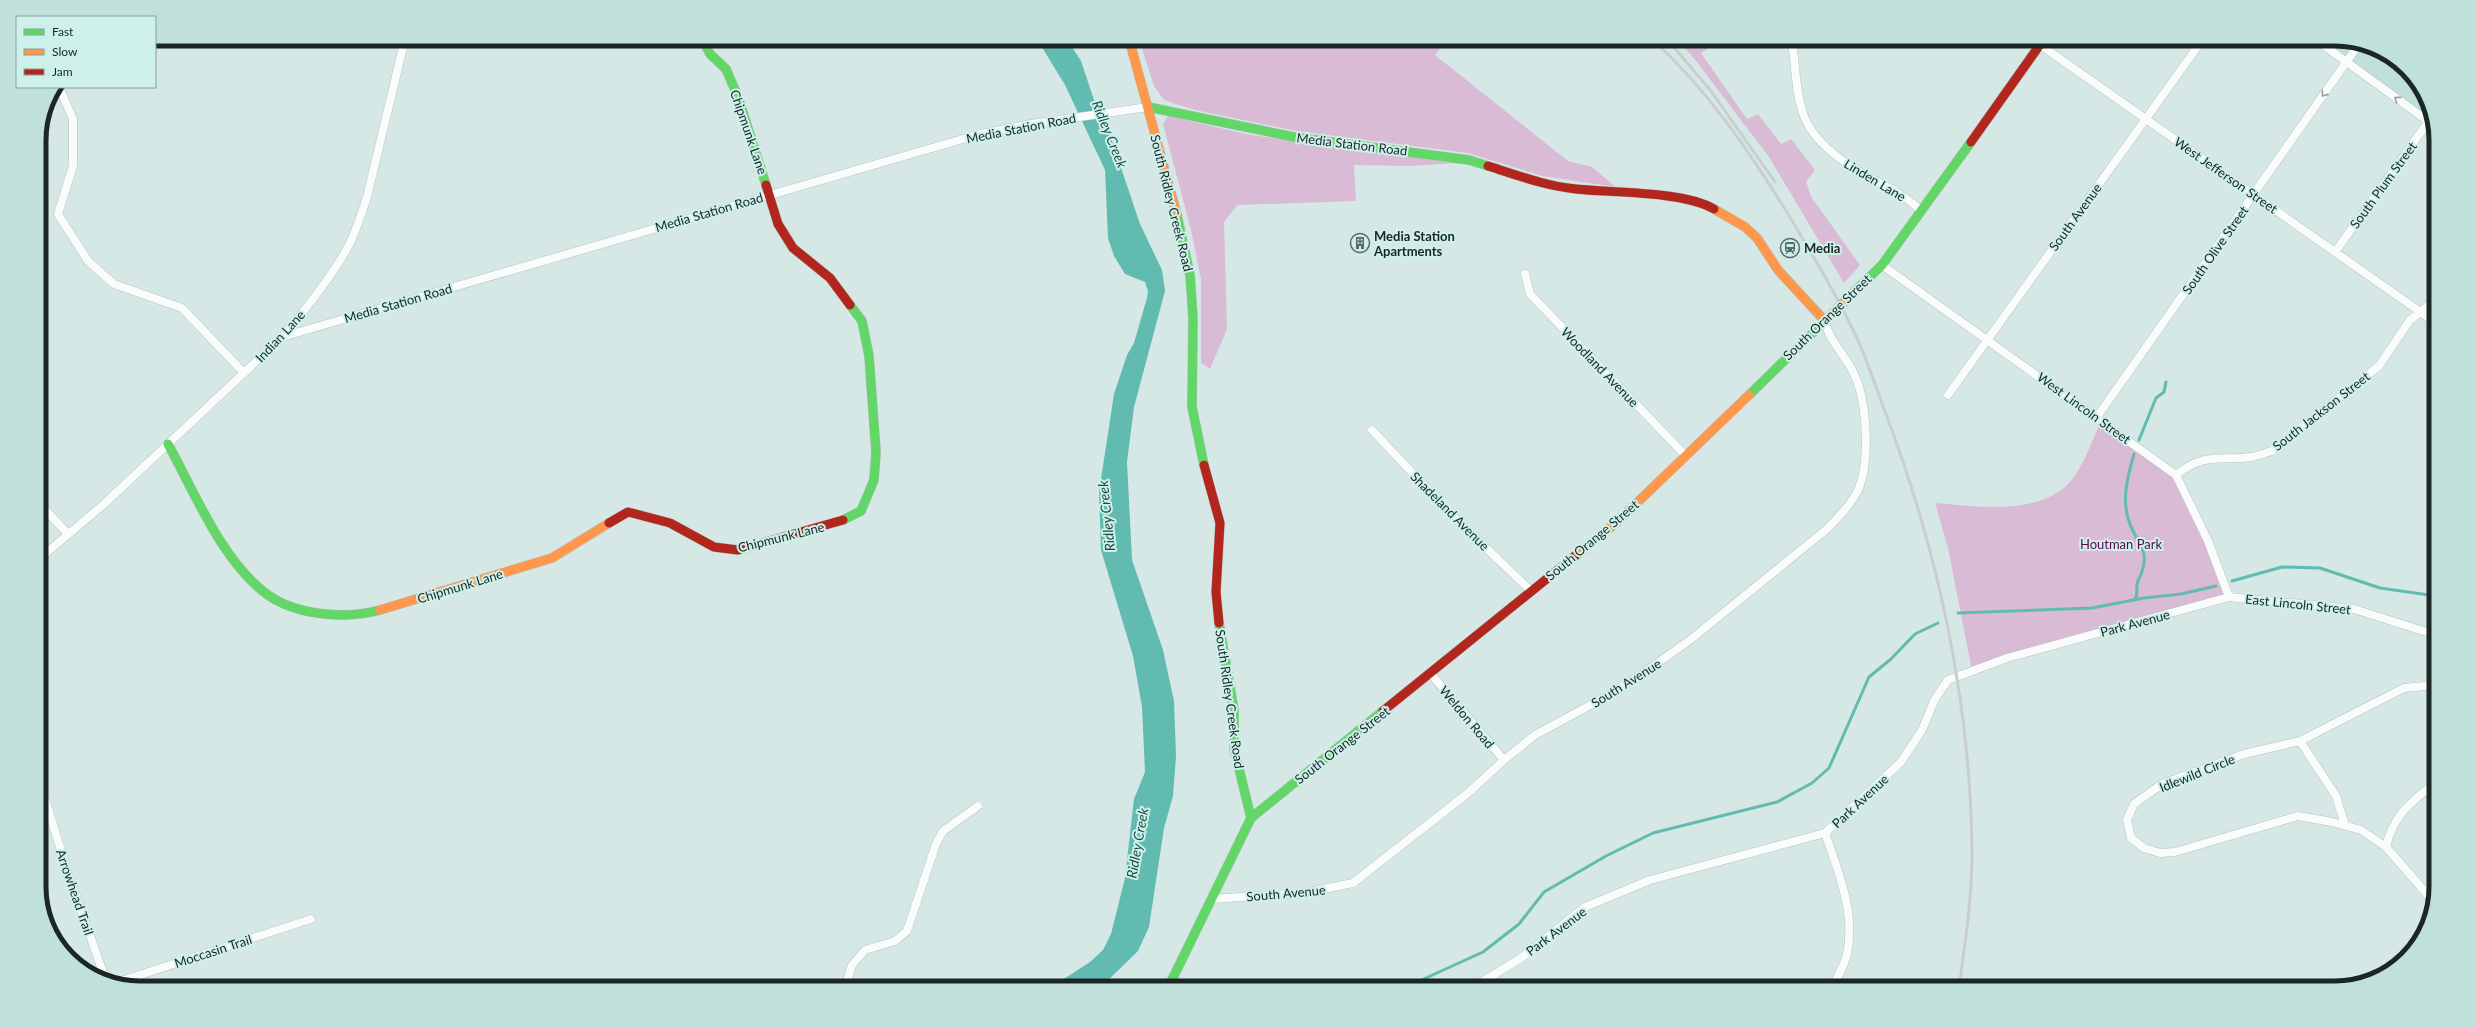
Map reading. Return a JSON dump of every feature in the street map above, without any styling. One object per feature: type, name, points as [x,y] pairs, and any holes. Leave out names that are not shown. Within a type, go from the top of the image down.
[{"type":"street","name":"Indian Lane","points":[[46,553],[168,444],[244,373],[282,337],[303,312],[350,243],[367,197],[403,46]]},
{"type":"street","name":"Chipmunk Lane","points":[[168,444],[228,551],[248,578],[268,595],[297,608],[338,616],[367,614],[552,558],[579,543],[602,525],[628,512],[670,523],[714,546],[738,550],[837,523],[861,511],[874,480],[876,452],[870,364],[862,321],[830,278],[793,248],[778,224],[770,194],[738,97],[726,70],[710,54],[706,46]]},
{"type":"street","name":"South Ridley Creek Road","points":[[1131,46],[1179,222],[1190,275],[1194,318],[1192,407],[1200,450],[1220,523],[1216,592],[1219,628],[1234,710],[1234,748],[1251,818]]},
{"type":"street","name":"Linden Lane","points":[[1793,46],[1804,117],[1815,134],[1833,153],[1850,167],[1890,188],[1921,210]]},
{"type":"street","name":"South Orange Street","points":[[1171,981],[1251,818],[1431,674],[1617,522],[1824,320],[1854,293],[1882,265],[2035,46]]},
{"type":"street","name":"West Jefferson Street","points":[[2045,46],[2253,195],[2429,318]]},
{"type":"street","name":"South Avenue","points":[[1948,395],[2198,46]]},
{"type":"street","points":[[2324,46],[2426,118]]},
{"type":"street","name":"South Olive Street","points":[[2097,417],[2356,48]]},
{"type":"street","points":[[61,90],[74,120],[73,166],[58,214],[88,261],[114,284],[182,308],[244,373]]},
{"type":"street","name":"Media Station Road","points":[[282,337],[980,134],[1062,119],[1148,107],[1294,137],[1469,160],[1544,184],[1575,189],[1665,196],[1702,204],[1729,216],[1745,227],[1757,238],[1778,270],[1824,320]]},
{"type":"street","name":"South Plum Street","points":[[2335,252],[2428,125]]},
{"type":"street","name":"West Lincoln Street","points":[[1882,265],[2097,417],[2176,475],[2208,540],[2229,597]]},
{"type":"street","name":"Woodland Avenue","points":[[1525,274],[1530,294],[1685,455]]},
{"type":"street","name":"South Jackson Street","points":[[2176,475],[2188,465],[2213,457],[2252,457],[2272,451],[2379,366],[2410,320],[2419,311],[2429,305]]},
{"type":"street","name":"South Avenue","points":[[1211,899],[1304,893],[1353,883],[1468,793],[1504,760],[1536,736],[1609,695],[1678,648],[1826,529],[1845,510],[1859,488],[1864,466],[1865,432],[1859,388],[1855,377],[1849,364],[1830,339],[1824,320]]},
{"type":"street","name":"Shadeland Avenue","points":[[1372,430],[1451,514],[1531,591]]},
{"type":"street","points":[[46,510],[68,534]]},
{"type":"street","name":"East Lincoln Street","points":[[2229,597],[2354,609],[2429,633]]},
{"type":"street","name":"Park Avenue","points":[[1484,981],[1521,958],[1585,907],[1650,880],[1825,833],[1901,762],[1922,730],[1936,700],[1948,680],[2007,658],[2229,597]]},
{"type":"street","name":"Weldon Road","points":[[1431,674],[1504,760]]},
{"type":"street","name":"Idlewild Circle","points":[[2429,686],[2404,688],[2300,741],[2244,754],[2162,784],[2134,804],[2127,820],[2131,838],[2144,848],[2160,853],[2175,852],[2298,816],[2361,830],[2386,846],[2429,896]]},
{"type":"street","points":[[2300,741],[2336,796],[2345,826]]},
{"type":"street","points":[[2386,846],[2391,827],[2406,808],[2429,788]]},
{"type":"street","name":"Arrowhead Trail","points":[[46,802],[67,870],[103,974]]},
{"type":"street","points":[[847,981],[852,965],[865,950],[895,940],[907,931],[936,844],[943,831],[978,806]]},
{"type":"street","points":[[1825,833],[1842,881],[1848,920],[1847,954],[1835,981]]},
{"type":"street","name":"Moccasin Trail","points":[[125,980],[311,919]]},
{"type":"shaded area","points":[[2321,46],[2342,46],[2366,51],[2392,65],[2406,78],[2413,88],[2424,109],[2427,121]]},
{"type":"green space","points":[[1141,46],[1442,46],[1435,55],[1568,161],[1592,167],[1616,187],[1542,176],[1468,153],[1296,131],[1195,110],[1164,100],[1154,86]]},
{"type":"green space","points":[[1683,46],[1712,46],[1701,53],[1747,119],[1758,114],[1781,144],[1791,139],[1815,170],[1806,182],[1812,198],[1860,265],[1844,283],[1769,157],[1693,57]]},
{"type":"green space","points":[[1168,116],[1246,134],[1456,163],[1411,166],[1354,165],[1356,201],[1237,205],[1224,222],[1227,329],[1210,369],[1201,363],[1201,279],[1191,230],[1163,124]]},
{"type":"green space","name":"Houtman Park","points":[[2099,425],[2176,475],[2229,597],[1972,671],[1948,548],[1935,503],[2003,507],[2036,502],[2052,496],[2065,487],[2076,474],[2085,458]]},
{"type":"water","name":"Ridley Creek","points":[[1041,46],[1071,46],[1081,61],[1095,103],[1112,141],[1140,224],[1162,270],[1165,291],[1134,407],[1127,462],[1132,560],[1163,650],[1174,701],[1176,756],[1173,796],[1164,828],[1149,927],[1138,951],[1107,981],[1061,981],[1090,962],[1103,950],[1111,934],[1125,878],[1134,799],[1145,772],[1142,707],[1133,656],[1101,550],[1099,492],[1114,394],[1127,355],[1134,343],[1148,291],[1145,282],[1125,274],[1114,256],[1108,238],[1105,170],[1065,85]]},
{"type":"waterway","points":[[2139,440],[2156,398],[2164,392],[2166,382]]},
{"type":"waterway","points":[[2134,454],[2126,486],[2126,510],[2131,528],[2144,554],[2144,561],[2137,583],[2137,595],[2135,599]]},
{"type":"waterway","points":[[2232,581],[2282,567],[2320,568],[2380,588],[2429,595]]},
{"type":"waterway","points":[[1958,613],[2092,608],[2144,598],[2181,594],[2216,586]]},
{"type":"waterway","points":[[1419,981],[1483,952],[1519,924],[1544,892],[1606,856],[1653,833],[1777,802],[1812,783],[1829,768],[1869,677],[1891,659],[1915,634],[1938,623]]},
{"type":"railway","points":[[1659,46],[1709,100],[1742,144],[1788,214],[1824,274],[1860,345],[1903,462],[1935,572],[1948,628],[1958,684],[1965,741],[1970,797],[1972,871],[1968,921],[1960,981]]},
{"type":"railway","points":[[1673,46],[1711,91],[1775,182]]},
{"type":"traffic: fast","points":[[706,46],[710,54],[726,69],[738,97],[766,185]]},
{"type":"traffic: fast","points":[[1148,107],[1294,137],[1469,160],[1488,166]]},
{"type":"traffic: fast","points":[[1853,293],[1882,265],[1971,142]]},
{"type":"traffic: fast","points":[[1177,215],[1190,275],[1193,318],[1192,407],[1204,465]]},
{"type":"traffic: fast","points":[[843,520],[861,511],[874,480],[876,452],[869,356],[862,321],[850,305]]},
{"type":"traffic: fast","points":[[1749,395],[1832,314]]},
{"type":"traffic: fast","points":[[168,444],[199,505],[223,546],[252,581],[268,595],[288,606],[318,613],[353,615],[380,610]]},
{"type":"traffic: fast","points":[[1219,623],[1234,710],[1234,748],[1251,818]]},
{"type":"traffic: fast","points":[[1171,981],[1251,818],[1383,711]]},
{"type":"traffic: slow","points":[[1131,46],[1177,215]]},
{"type":"traffic: slow","points":[[1714,209],[1745,227],[1757,238],[1778,270],[1824,320]]},
{"type":"traffic: slow","points":[[1832,314],[1853,293]]},
{"type":"traffic: slow","points":[[1575,556],[1617,522],[1749,395]]},
{"type":"traffic: slow","points":[[380,610],[552,558],[609,523]]},
{"type":"traffic: jam","points":[[1971,142],[2039,46]]},
{"type":"traffic: jam","points":[[1488,166],[1531,180],[1565,188],[1667,196],[1701,203],[1714,209]]},
{"type":"traffic: jam","points":[[766,185],[778,224],[793,248],[830,278],[850,305]]},
{"type":"traffic: jam","points":[[1204,465],[1220,523],[1216,592],[1219,623]]},
{"type":"traffic: jam","points":[[609,523],[628,512],[670,523],[714,547],[738,550],[843,520]]},
{"type":"traffic: jam","points":[[1383,711],[1575,556]]},
{"type":"place","name":"Media Station Apartments","points":[[1360,243]]},
{"type":"place","name":"Media","points":[[1790,248]]}]
